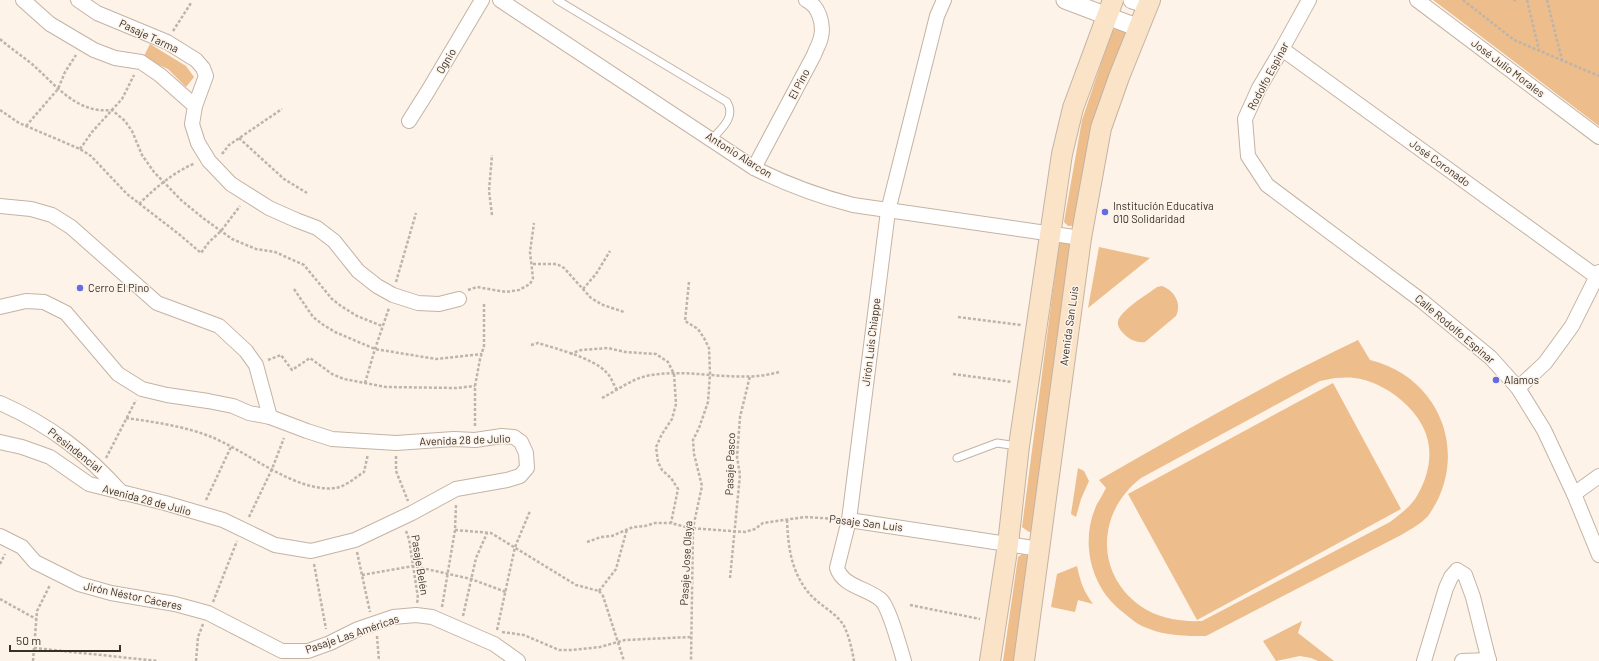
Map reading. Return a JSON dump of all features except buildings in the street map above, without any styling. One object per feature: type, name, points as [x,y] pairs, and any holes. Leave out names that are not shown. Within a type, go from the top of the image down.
[{"type":"main road","name":"Avenida San Luis","points":[[1024,661],[1081,238],[1101,128],[1119,77],[1139,28],[1144,2]]},
{"type":"main road","points":[[990,661],[1008,544],[1019,446],[1062,154],[1073,108],[1110,8]]},
{"type":"main road","points":[[1070,121],[1101,128]]},
{"type":"street","points":[[23,0],[50,24],[94,50],[115,58],[141,62],[160,75],[195,106]]},
{"type":"street","name":"Pasaje Tarma","points":[[78,0],[97,13],[167,42],[196,60],[203,68],[206,76],[195,106],[192,124],[198,144],[209,161],[231,184],[248,196],[296,220],[317,228],[334,241],[358,271],[377,286],[393,295],[418,303],[439,304],[459,299]]},
{"type":"street","name":"Ognio","points":[[409,121],[482,0]]},
{"type":"street","name":"Antonio Alarcon","points":[[500,0],[754,168],[784,183],[821,197],[853,206],[1081,238]]},
{"type":"street","name":"El Pino","points":[[754,168],[814,55],[822,36],[820,15],[811,2],[806,0]]},
{"type":"street","name":"Jirón Luis Chiappe","points":[[904,661],[887,609],[882,600],[844,580],[839,574],[837,568],[849,520],[888,211],[938,16],[944,0]]},
{"type":"street","points":[[1065,0],[1110,8],[1139,28]]},
{"type":"street","name":"Rodolfo Espinar","points":[[1248,156],[1245,119],[1259,88],[1309,0]]},
{"type":"street","name":"José Julio Morales","points":[[1418,0],[1599,137]]},
{"type":"street","name":"José Coronado","points":[[1282,49],[1598,275]]},
{"type":"street","name":"Calle Rodolfo Espinar","points":[[1248,156],[1266,185],[1422,301],[1491,358],[1518,388],[1544,430],[1574,494],[1599,555]]},
{"type":"street","points":[[0,206],[31,209],[52,215],[71,227],[157,303],[219,326],[246,351],[256,364],[270,417]]},
{"type":"street","points":[[1518,388],[1545,363],[1572,326],[1598,275]]},
{"type":"street","name":"Avenida 28 de Julio","points":[[0,307],[26,301],[44,302],[66,313],[104,360],[118,374],[142,388],[167,395],[233,406],[249,413],[270,417],[307,432],[332,439],[396,443],[475,440],[502,436],[514,437],[521,442],[526,452],[527,468],[520,476],[507,480],[456,489],[355,540],[311,551],[275,545],[222,520],[140,496],[122,493],[89,484],[50,457],[22,447],[0,442]]},
{"type":"street","name":"Presindencial","points":[[0,403],[19,411],[57,433],[101,469],[122,493]]},
{"type":"street","points":[[1574,494],[1599,476]]},
{"type":"street","name":"Pasaje San Luis","points":[[849,520],[1040,549]]},
{"type":"street","name":"Jirón Néstor Cáceres","points":[[0,536],[22,546],[35,562],[79,584],[111,593],[168,602],[208,613]]},
{"type":"street","points":[[1424,661],[1446,588],[1451,576],[1457,570],[1465,575],[1473,597],[1489,661],[1462,661]]},
{"type":"street","name":"Pasaje Las Américas","points":[[208,613],[282,651],[308,652],[358,630],[393,618],[416,615],[432,617],[494,644],[518,661]]},
{"type":"lane","points":[[557,0],[727,102],[731,108],[730,115],[723,127],[712,139]]},
{"type":"lane","points":[[957,458],[997,443],[1019,446]]},
{"type":"path","points":[[1463,0],[1514,40],[1599,76]]},
{"type":"path","points":[[1513,0],[1518,0]]},
{"type":"path","points":[[1527,0],[1539,51]]},
{"type":"path","points":[[1547,0],[1562,60]]},
{"type":"path","points":[[167,42],[191,3]]},
{"type":"path","points":[[0,39],[32,64],[66,96],[84,106],[101,110],[112,110],[125,121],[132,131],[142,155],[163,182],[181,200],[221,231],[256,249],[275,252],[304,265],[323,289],[341,306],[357,316],[382,326]]},
{"type":"path","points":[[26,126],[58,89],[65,72],[83,43]]},
{"type":"path","points":[[80,149],[92,132],[122,98],[141,62]]},
{"type":"path","points":[[0,110],[26,126],[80,149],[91,156],[127,194],[201,253],[209,242],[221,231],[248,196]]},
{"type":"path","points":[[239,138],[284,179],[306,192]]},
{"type":"path","points":[[492,155],[489,191],[492,216]]},
{"type":"path","points":[[459,299],[471,288],[477,287],[506,292],[519,290],[530,284],[533,278],[533,264],[530,252],[534,223]]},
{"type":"path","points":[[583,289],[596,274],[610,251]]},
{"type":"path","points":[[533,264],[557,264],[564,268],[591,298],[603,305],[624,312]]},
{"type":"path","name":"Pasaje Jose Olaya","points":[[689,282],[685,321],[698,329],[709,348],[710,374],[708,402],[693,440],[694,454],[702,486],[693,528],[691,661]]},
{"type":"path","points":[[294,289],[313,317],[322,324],[335,332],[375,349],[436,359],[482,354]]},
{"type":"path","points":[[475,440],[475,386],[484,346],[484,302]]},
{"type":"path","points":[[958,317],[1037,327]]},
{"type":"path","points":[[531,345],[538,343],[599,365],[607,373],[617,390]]},
{"type":"path","points":[[570,354],[581,350],[597,348],[656,354],[668,362],[674,374],[676,404],[672,419],[662,434],[656,447],[658,462],[662,470],[671,478],[678,489],[671,523]]},
{"type":"path","points":[[256,364],[281,355],[292,370],[310,358],[332,374],[344,379],[386,387],[456,388],[475,386]]},
{"type":"path","points":[[602,398],[638,378],[653,374],[750,376],[768,375],[779,372]]},
{"type":"path","points":[[953,374],[1029,385]]},
{"type":"path","name":"Pasaje Pasco","points":[[730,578],[740,475],[737,457],[740,417],[750,376]]},
{"type":"path","points":[[101,469],[142,388]]},
{"type":"path","points":[[126,418],[170,424],[210,436],[299,483],[313,487],[336,488],[364,472],[371,442]]},
{"type":"path","name":"Pasaje Belén","points":[[396,443],[396,471],[407,515],[418,598],[416,615]]},
{"type":"path","points":[[200,514],[231,448]]},
{"type":"path","points":[[440,621],[455,530],[456,489]]},
{"type":"path","points":[[530,511],[515,547],[497,631],[524,635],[559,650],[572,650],[618,643],[625,640],[691,637]]},
{"type":"path","name":"Pasaje San Luis","points":[[588,542],[601,537],[612,536],[633,527],[655,523],[671,523],[693,528],[745,532],[755,529],[763,523],[805,517],[849,520]]},
{"type":"path","points":[[787,520],[790,554],[797,575],[808,593],[843,625],[851,645],[854,661]]},
{"type":"path","points":[[455,530],[491,533],[576,585],[598,591],[603,596],[624,661]]},
{"type":"path","points":[[598,591],[616,569],[627,530]]},
{"type":"path","points":[[460,630],[476,558],[487,533]]},
{"type":"path","points":[[355,540],[368,605],[377,631],[380,661]]},
{"type":"path","points":[[311,551],[322,614],[330,643]]},
{"type":"path","points":[[362,575],[413,566],[471,579],[506,592]]},
{"type":"path","points":[[33,661],[37,611],[55,573]]},
{"type":"path","points":[[0,599],[36,619]]},
{"type":"path","points":[[910,605],[987,621]]},
{"type":"path","points":[[34,648],[158,661]]},
{"type":"shaded area","points":[[1433,0],[1599,0],[1599,126]]},
{"type":"shaded area","points":[[1119,26],[1125,30],[1128,35],[1078,225],[1068,226],[1064,222],[1082,120],[1112,31]]},
{"type":"shaded area","points":[[150,44],[186,66],[194,77],[186,87],[168,69],[143,58]]},
{"type":"shaded area","points":[[1063,242],[1070,243],[1074,246],[1033,531],[1029,532],[1022,527],[1059,244]]},
{"type":"shaded area","points":[[1099,247],[1150,258],[1088,308]]},
{"type":"shaded area","points":[[1162,286],[1171,291],[1176,298],[1178,303],[1178,311],[1176,316],[1145,342],[1137,342],[1129,338],[1119,328],[1118,324],[1123,313],[1134,303],[1157,287]]},
{"type":"shaded area","points":[[1358,340],[1370,360],[1395,369],[1415,383],[1431,401],[1442,422],[1447,445],[1447,469],[1441,493],[1428,516],[1403,534],[1206,636],[1184,636],[1161,633],[1135,622],[1113,603],[1103,591],[1091,564],[1089,534],[1097,504],[1106,488],[1099,480],[1227,407]],"holes":[[[1335,378],[1354,378],[1366,380],[1377,385],[1400,399],[1418,418],[1428,441],[1429,461],[1424,482],[1418,494],[1406,510],[1390,522],[1202,621],[1177,620],[1161,616],[1139,605],[1124,591],[1114,575],[1109,559],[1107,541],[1110,524],[1116,507],[1127,492],[1141,478],[1320,381]]]},
{"type":"shaded area","points":[[1333,383],[1401,509],[1197,620],[1128,494]]},
{"type":"shaded area","points":[[1078,468],[1084,471],[1089,481],[1081,499],[1076,517],[1071,514]]},
{"type":"shaded area","points":[[1022,554],[1029,556],[1018,661],[1003,661],[1018,557]]},
{"type":"shaded area","points":[[1077,566],[1083,586],[1093,604],[1078,600],[1075,612],[1051,607],[1057,574]]},
{"type":"shaded area","points":[[1302,621],[1298,633],[1334,661],[1318,661],[1300,656],[1276,661],[1263,641]]},
{"type":"place","name":"Institución Educativa 010 Solidaridad","points":[[1105,212]]},
{"type":"place","name":"Cerro El Pino","points":[[80,288]]},
{"type":"place","name":"Alamos","points":[[1496,380]]}]
